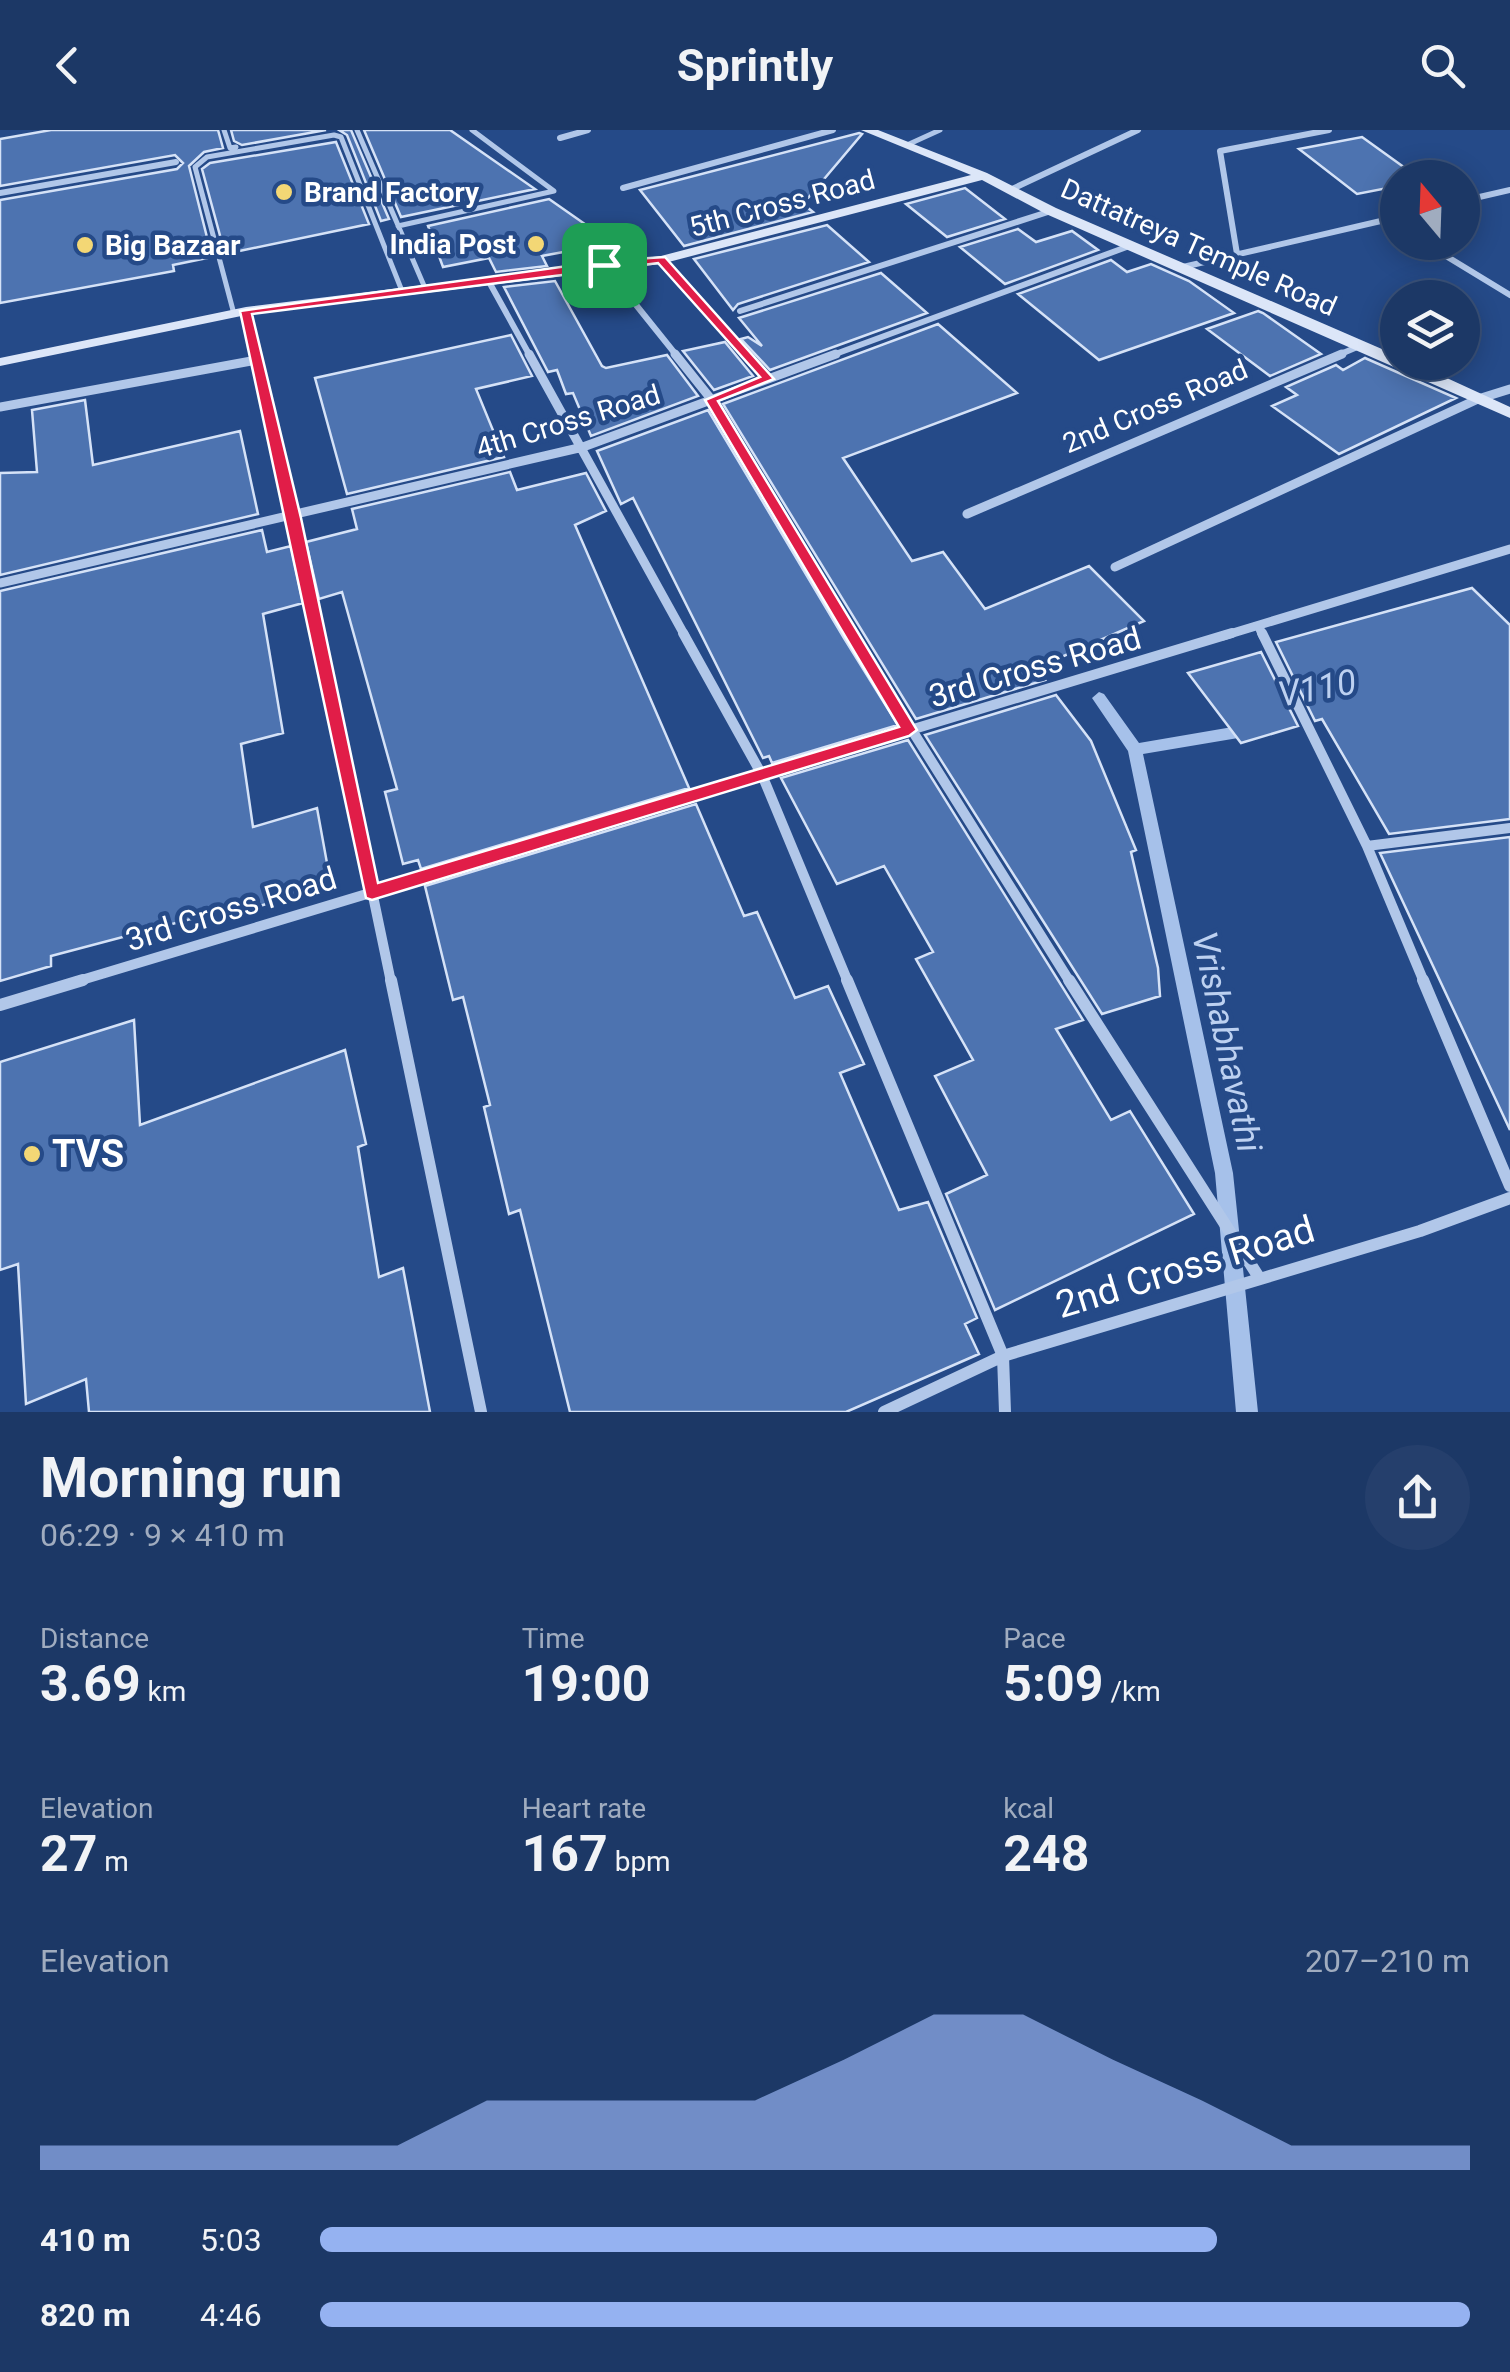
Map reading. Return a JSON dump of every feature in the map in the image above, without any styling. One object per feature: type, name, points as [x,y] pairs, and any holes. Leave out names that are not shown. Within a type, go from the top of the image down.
[{"type":"street","points":[[560,138],[588,130]]},
{"type":"street","points":[[623,188],[833,130]]},
{"type":"street","name":"Dattatreya Temple Road","points":[[867,130],[982,176],[1051,211],[1380,354]]},
{"type":"street","points":[[1010,190],[1138,130]]},
{"type":"street","points":[[1237,254],[1220,152],[1329,130]]},
{"type":"street","points":[[0,192],[176,162]]},
{"type":"street","name":"5th Cross Road","points":[[0,362],[240,313],[661,260],[982,176]]},
{"type":"street","points":[[1480,198],[1510,190]]},
{"type":"street","points":[[740,311],[1051,211]]},
{"type":"street","points":[[1182,267],[1380,221]]},
{"type":"street","name":"4th Cross Road","points":[[0,583],[294,518],[582,446],[1132,245]]},
{"type":"street","points":[[661,260],[768,379]]},
{"type":"street","points":[[1452,260],[1510,295]]},
{"type":"street","points":[[604,265],[711,400],[909,730],[1258,1276]]},
{"type":"street","points":[[488,280],[762,775],[1004,1356],[1004,1412]]},
{"type":"street","points":[[240,313],[257,360],[294,518],[481,1412]]},
{"type":"street","name":"2nd Cross Road","points":[[967,514],[1362,345]]},
{"type":"street","points":[[0,407],[257,360]]},
{"type":"street","name":"Dattatreya Temple Road","points":[[1437,380],[1510,413]]},
{"type":"street","points":[[1115,567],[1478,399],[1510,389]]},
{"type":"street","name":"3rd Cross Road","points":[[0,1005],[1510,549]]},
{"type":"street","points":[[1259,626],[1367,846],[1510,1186]]},
{"type":"street","points":[[1367,846],[1510,828]]},
{"type":"street","name":"2nd Cross Road","points":[[884,1412],[1004,1356],[1258,1276],[1420,1231],[1510,1198]]},
{"type":"lane","points":[[224,130],[230,148],[344,130]]},
{"type":"lane","points":[[357,130],[425,288]]},
{"type":"lane","points":[[398,226],[554,191],[472,130]]},
{"type":"lane","points":[[908,145],[940,130]]},
{"type":"lane","points":[[240,313],[194,167],[208,157],[334,135],[341,137],[402,291]]},
{"type":"building","points":[[51,130],[218,130],[223,148],[204,152],[189,166],[212,257],[173,265],[174,271],[0,303],[0,200],[177,169],[183,163],[175,155],[0,186],[0,139]]},
{"type":"building","points":[[231,130],[326,130],[242,145],[234,141]]},
{"type":"building","points":[[339,130],[351,130],[389,219],[381,221],[347,135]]},
{"type":"building","points":[[364,130],[450,130],[535,189],[401,217]]},
{"type":"building","points":[[862,134],[803,204],[813,212],[684,246],[640,190]]},
{"type":"building","points":[[1362,137],[1394,160],[1380,160],[1380,190],[1357,194],[1299,149]]},
{"type":"building","name":"Brand Factory","points":[[336,142],[369,224],[225,254],[202,169],[210,163]]},
{"type":"building","points":[[965,188],[1005,219],[947,237],[906,204]]},
{"type":"building","points":[[549,199],[612,243],[542,256],[547,266],[496,272],[489,258],[443,267],[428,226]]},
{"type":"building","points":[[827,225],[869,262],[738,304],[733,310],[694,259]]},
{"type":"building","points":[[1018,229],[1036,242],[1072,231],[1098,250],[1005,284],[960,247]]},
{"type":"building","points":[[1111,260],[1127,272],[1151,264],[1189,281],[1234,313],[1099,360],[1018,294]]},
{"type":"building","points":[[881,273],[927,313],[770,370],[741,339],[748,337],[762,346],[739,318]]},
{"type":"building","points":[[555,281],[602,366],[667,355],[698,396],[591,436],[573,393],[566,394],[557,370],[548,372],[504,287]]},
{"type":"building","points":[[1258,311],[1321,354],[1270,376],[1207,329]]},
{"type":"building","points":[[938,324],[1017,393],[843,458],[912,561],[943,552],[985,609],[1089,566],[1144,621],[1036,668],[1045,680],[916,719],[723,404]]},
{"type":"building","points":[[511,335],[532,376],[476,389],[504,457],[347,494],[315,378]]},
{"type":"building","points":[[725,342],[753,376],[714,390],[683,351]]},
{"type":"building","points":[[1365,358],[1380,365],[1380,380],[1415,380],[1456,398],[1339,454],[1272,406],[1297,395],[1286,387],[1336,365],[1343,370]]},
{"type":"building","points":[[85,400],[93,465],[240,431],[258,514],[0,575],[0,473],[37,472],[32,410]]},
{"type":"building","points":[[708,410],[898,725],[772,763],[769,756],[763,758],[633,498],[621,504],[597,451]]},
{"type":"building","points":[[510,472],[517,490],[586,473],[606,511],[575,525],[689,788],[421,869],[418,860],[403,864],[385,792],[397,789],[342,592],[319,599],[306,542],[357,529],[352,509]]},
{"type":"building","points":[[262,530],[267,552],[291,546],[303,603],[263,614],[283,733],[241,744],[253,827],[317,808],[331,885],[222,917],[221,911],[51,956],[51,966],[0,981],[0,591]]},
{"type":"building","points":[[1472,588],[1510,625],[1510,819],[1389,834],[1322,719],[1315,721],[1276,642]]},
{"type":"building","points":[[1261,652],[1298,726],[1241,743],[1188,673]]},
{"type":"building","points":[[1056,695],[1091,741],[1136,850],[1131,852],[1158,968],[1160,996],[1102,1014],[925,735]]},
{"type":"building","points":[[908,740],[1083,1020],[1056,1029],[1111,1120],[1130,1111],[1194,1214],[995,1310],[946,1194],[987,1175],[935,1076],[973,1060],[916,959],[933,952],[884,866],[837,884],[781,778]]},
{"type":"building","points":[[696,804],[744,916],[757,912],[795,998],[828,986],[864,1064],[840,1073],[899,1210],[928,1202],[977,1318],[965,1324],[979,1354],[846,1412],[570,1412],[520,1210],[509,1214],[484,1107],[490,1105],[463,997],[453,1000],[425,886]]},
{"type":"building","points":[[1510,837],[1510,1130],[1380,853]]},
{"type":"building","points":[[134,1020],[140,1125],[345,1050],[366,1144],[358,1147],[379,1277],[403,1268],[430,1412],[89,1412],[86,1379],[26,1404],[18,1264],[0,1270],[0,1062]]},
{"type":"waterway","name":"Vrishabhavathi","points":[[1099,698],[1135,750]]},
{"type":"waterway","name":"V110","points":[[1135,750],[1250,730]]},
{"type":"waterway","name":"Vrishabhavathi","points":[[1135,750],[1224,1173],[1247,1412]]},
{"type":"place","name":"Brand Factory","points":[[284,192]]},
{"type":"place","name":"India Post","points":[[536,244]]},
{"type":"place","name":"Big Bazaar","points":[[85,245]]},
{"type":"place","name":"TVS","points":[[32,1154]]},
{"type":"route","points":[[661,260],[768,379],[711,400],[909,730],[372,892],[294,518],[246,311],[604,265],[661,260]]}]
